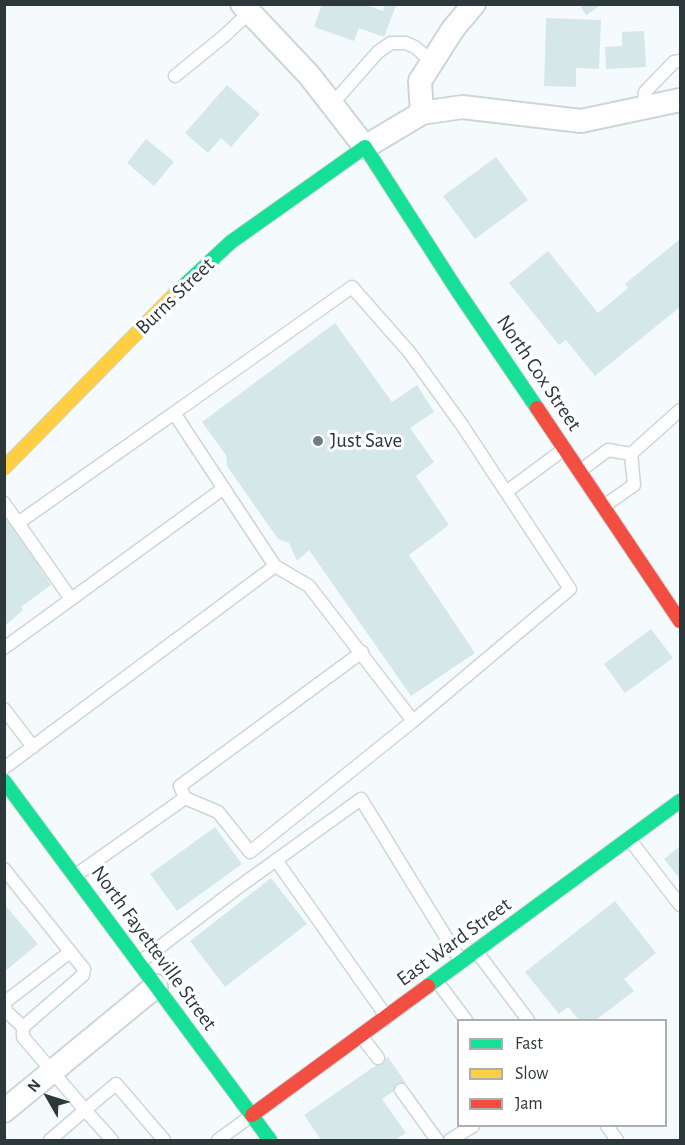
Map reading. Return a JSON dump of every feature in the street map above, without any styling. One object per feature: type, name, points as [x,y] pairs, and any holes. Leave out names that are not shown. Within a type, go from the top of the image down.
[{"type":"street","points":[[422,114],[420,81],[453,28],[474,4]]},
{"type":"street","points":[[246,8],[286,48],[364,147],[422,114],[462,107],[581,121],[681,100]]},
{"type":"street","name":"North Cox Street","points":[[364,147],[681,621]]},
{"type":"street","name":"Burns Street","points":[[4,468],[191,278],[223,249],[364,147]]},
{"type":"street","name":"North Fayetteville Street","points":[[4,781],[270,1140]]},
{"type":"street","name":"East Ward Street","points":[[252,1115],[681,801]]},
{"type":"street","points":[[4,1111],[156,986]]},
{"type":"lane","points":[[175,75],[223,37],[246,8]]},
{"type":"lane","points":[[332,104],[378,52],[391,43],[406,43],[415,47],[432,62]]},
{"type":"lane","points":[[643,108],[645,92],[675,62],[681,61]]},
{"type":"lane","points":[[18,523],[352,287],[410,353],[462,425],[570,589],[413,721],[249,852],[218,812],[185,798],[180,786],[362,652]]},
{"type":"lane","points":[[631,454],[681,410]]},
{"type":"lane","points":[[174,413],[275,566],[309,586],[413,721]]},
{"type":"lane","points":[[506,492],[564,449]]},
{"type":"lane","points":[[580,472],[608,450],[631,454]]},
{"type":"lane","points":[[603,507],[634,485],[631,454]]},
{"type":"lane","points":[[4,648],[224,488]]},
{"type":"lane","points":[[4,503],[71,599]]},
{"type":"lane","points":[[4,768],[275,566]]},
{"type":"lane","points":[[4,709],[33,747]]},
{"type":"lane","points":[[75,876],[185,798]]},
{"type":"lane","points":[[139,963],[276,860],[361,800],[461,962]]},
{"type":"lane","points":[[629,839],[681,905]]},
{"type":"lane","points":[[276,860],[386,1017]]},
{"type":"lane","points":[[4,869],[84,969],[83,975],[23,1027]]},
{"type":"lane","points":[[476,951],[527,1019]]},
{"type":"lane","points":[[70,952],[5,1002],[6,1011],[23,1027],[23,1037],[112,1140]]},
{"type":"lane","points":[[436,980],[465,1019]]},
{"type":"lane","points":[[361,1036],[378,1058]]},
{"type":"lane","points":[[50,1140],[116,1084],[164,1140]]},
{"type":"lane","points":[[400,1090],[437,1140]]},
{"type":"lane","points":[[218,1140],[252,1115]]},
{"type":"lane","points":[[450,1140],[470,1127]]},
{"type":"lane","points":[[608,1127],[617,1140]]},
{"type":"building","points":[[322,4],[364,4],[383,11],[385,4],[396,6],[384,37],[359,28],[354,41],[314,27]]},
{"type":"building","points":[[579,4],[603,4],[586,15]]},
{"type":"building","points":[[546,18],[601,20],[599,69],[576,68],[576,87],[544,86]]},
{"type":"building","points":[[644,31],[646,67],[606,69],[605,47],[622,46],[622,32]]},
{"type":"building","points":[[227,85],[260,114],[231,147],[221,138],[208,153],[185,133]]},
{"type":"building","points":[[146,139],[174,162],[154,186],[127,163]]},
{"type":"building","points":[[496,157],[528,200],[475,239],[443,196]]},
{"type":"building","points":[[680,239],[680,307],[595,376],[566,340],[559,345],[509,283],[548,251],[598,313],[628,288],[625,284]]},
{"type":"building","name":"Just Save","points":[[335,323],[392,402],[417,385],[434,412],[410,428],[434,462],[416,476],[449,525],[409,555],[475,653],[411,696],[309,550],[297,561],[289,543],[278,539],[227,466],[226,455],[202,422]]},
{"type":"building","points":[[8,517],[51,585],[21,607],[23,610],[6,625],[4,519]]},
{"type":"building","points":[[651,629],[673,658],[625,693],[604,664]]},
{"type":"building","points":[[215,827],[242,864],[177,911],[150,874]]},
{"type":"building","points":[[680,846],[680,879],[664,859]]},
{"type":"building","points":[[271,878],[307,924],[225,987],[190,941]]},
{"type":"building","points":[[615,901],[656,953],[624,979],[634,991],[597,1019],[578,1019],[568,1007],[559,1014],[525,972]]},
{"type":"building","points":[[4,904],[38,944],[4,972]]},
{"type":"building","points":[[388,1057],[406,1083],[382,1099],[406,1133],[395,1140],[321,1140],[304,1115]]},
{"type":"traffic: fast","points":[[175,294],[231,242],[365,147],[457,290],[537,408]]},
{"type":"traffic: fast","points":[[4,781],[270,1140]]},
{"type":"traffic: fast","points":[[428,986],[680,801]]},
{"type":"traffic: slow","points":[[4,468],[175,294]]},
{"type":"traffic: jam","points":[[537,408],[680,621]]},
{"type":"traffic: jam","points":[[252,1115],[428,986]]},
{"type":"place","name":"Just Save","points":[[318,441]]}]
